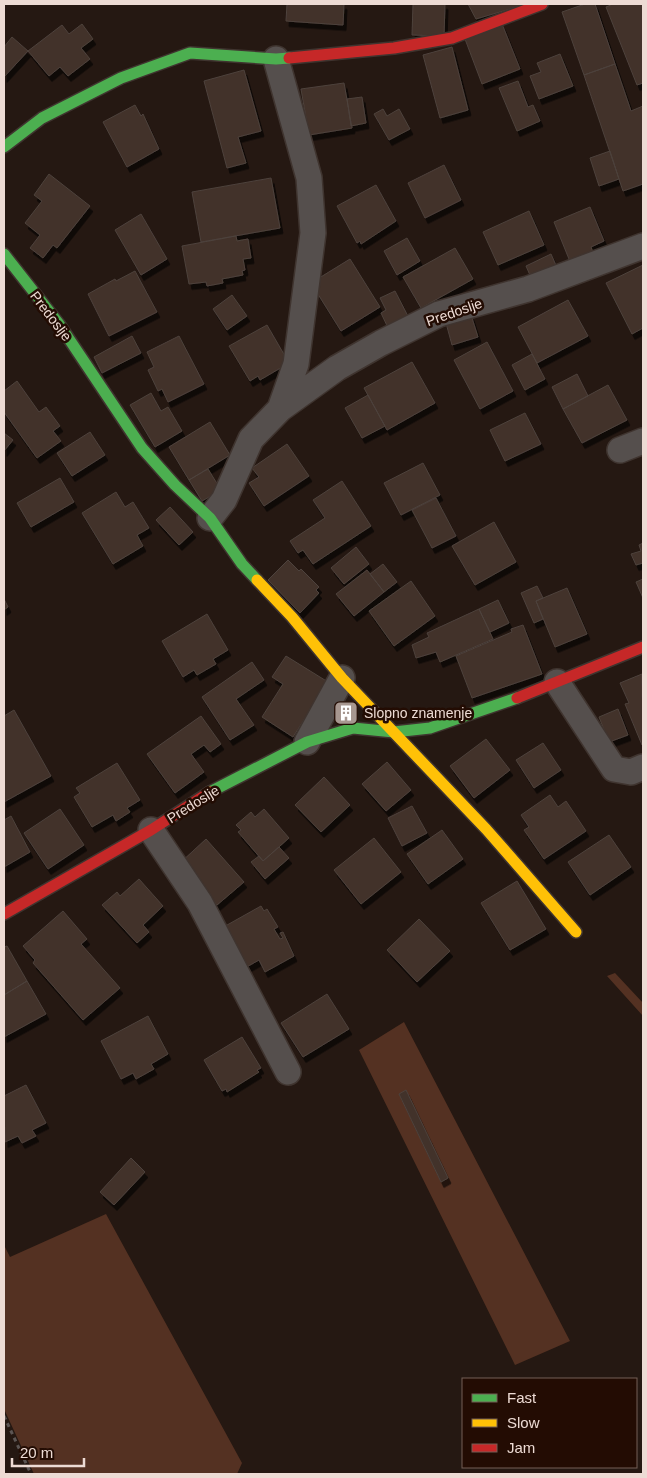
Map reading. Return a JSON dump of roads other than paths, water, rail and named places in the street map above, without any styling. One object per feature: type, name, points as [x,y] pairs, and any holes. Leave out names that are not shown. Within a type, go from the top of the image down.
[{"type":"street","points":[[4,147],[42,118],[112,83],[190,53],[276,59],[394,48],[452,38],[542,4]]},
{"type":"street","name":"Predoslje","points":[[276,59],[309,178],[313,233],[296,364],[280,409]]},
{"type":"street","name":"Predoslje","points":[[210,518],[224,500],[251,439],[280,409],[337,368],[439,314],[528,289],[643,246]]},
{"type":"street","name":"Predoslje","points":[[4,254],[59,324],[142,448],[175,486],[210,518],[242,564],[292,617],[342,678],[486,829],[576,932]]},
{"type":"street","points":[[620,450],[643,440]]},
{"type":"street","name":"Predoslje","points":[[4,914],[151,830],[216,788],[307,742],[353,728],[394,732],[430,728],[492,708],[643,647]]},
{"type":"street","points":[[307,742],[342,678]]},
{"type":"street","points":[[557,682],[614,769],[631,772],[643,767]]},
{"type":"street","points":[[151,830],[200,903],[288,1072]]},
{"type":"place","name":"Slopno znamenje","points":[[346,713]]}]
